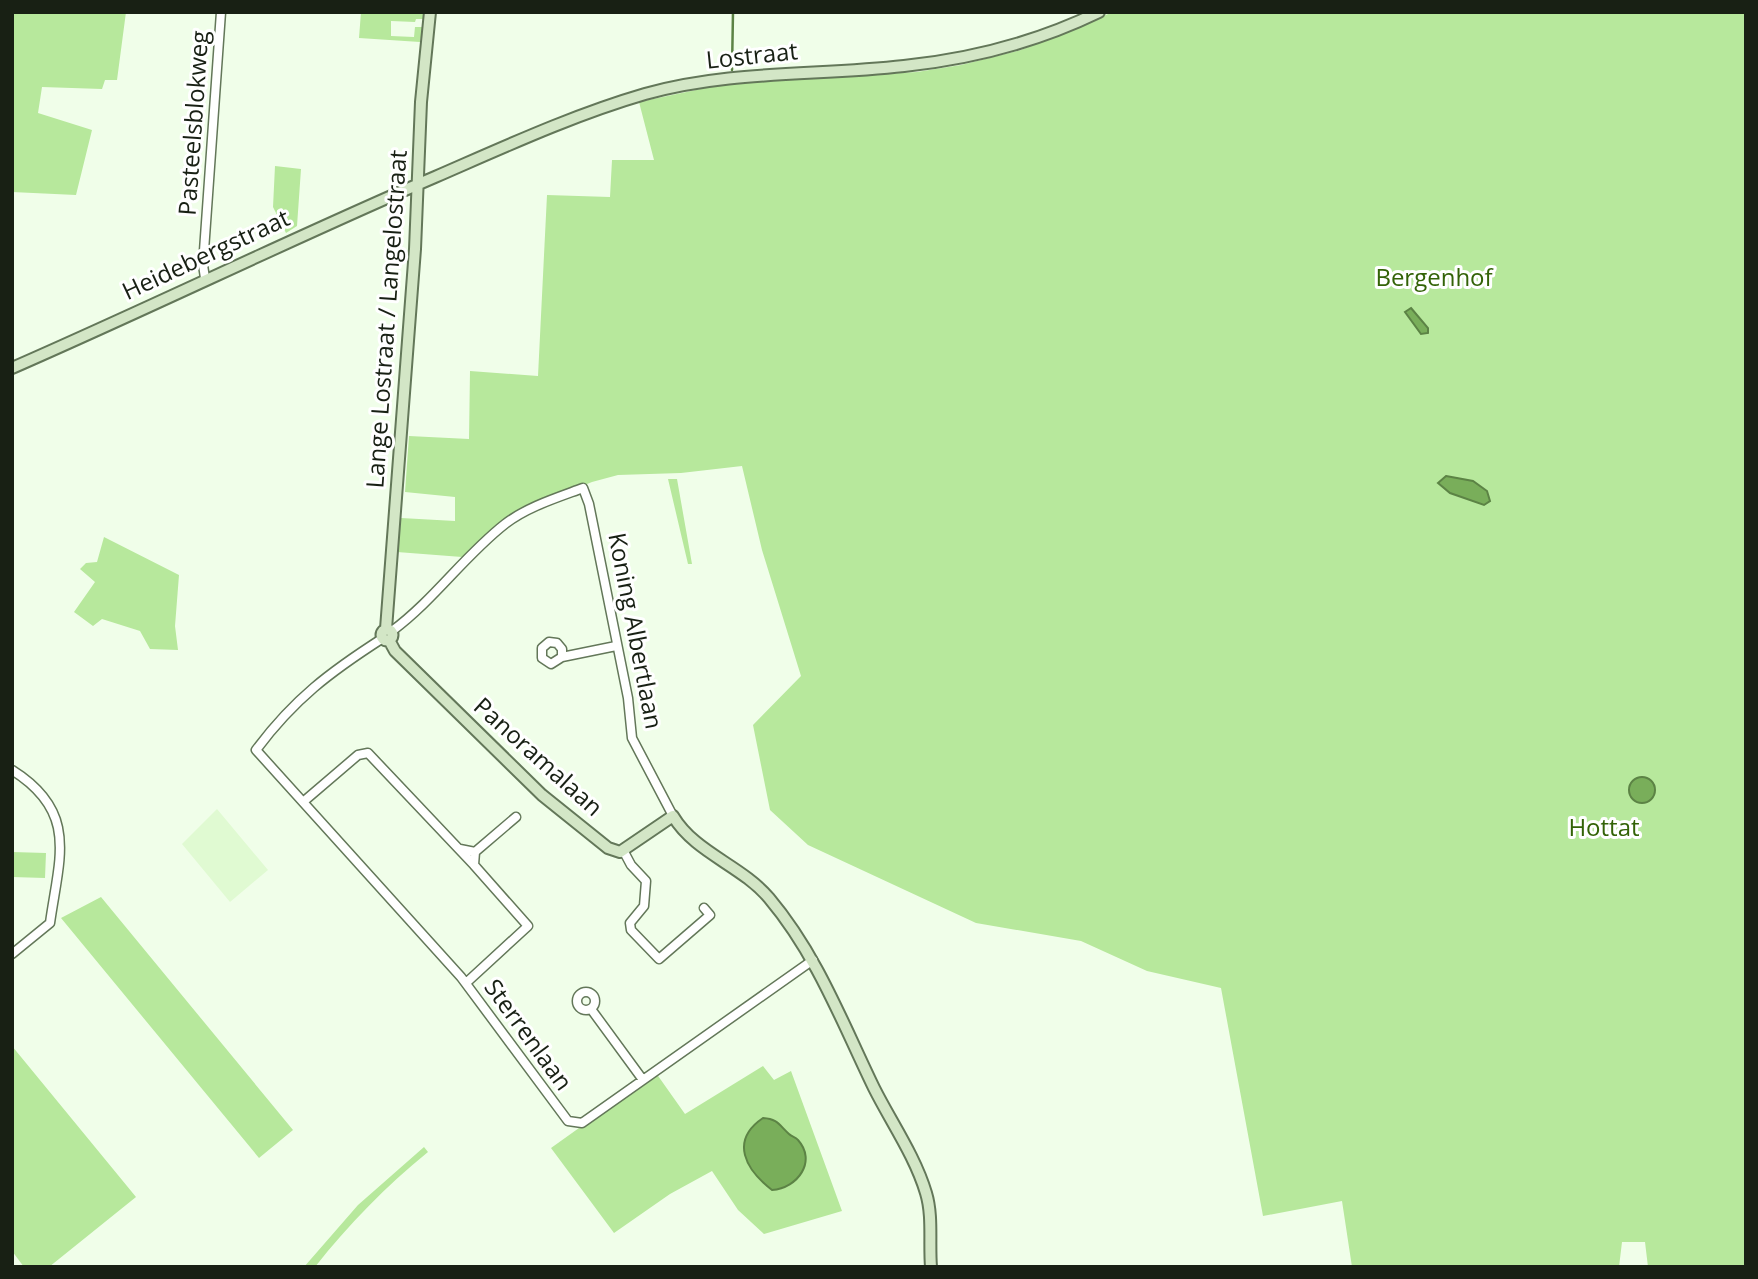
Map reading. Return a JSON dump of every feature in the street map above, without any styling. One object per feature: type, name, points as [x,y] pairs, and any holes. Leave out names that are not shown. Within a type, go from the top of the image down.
[{"type":"street","name":"Pasteelsblokweg","points":[[205,278],[203,265],[221,12]]},
{"type":"street","name":"Lange Lostraat / Langelostraat","points":[[387,635],[419,184],[421,102],[430,12]]},
{"type":"street","name":"Lostraat","points":[[419,184],[560,123],[649,93],[736,77],[901,67],[969,57],[1041,36],[1098,12]]},
{"type":"street","name":"Heidebergstraat","points":[[12,368],[205,278],[419,184]]},
{"type":"street","name":"Koning Albertlaan","points":[[387,635],[421,608],[505,524],[522,512],[583,488],[590,505],[632,738],[673,816],[688,837],[761,889],[813,960],[925,1191],[930,1217],[931,1267]]},
{"type":"street","name":"Sterrenlaan","points":[[387,635],[321,679],[296,701],[256,750],[466,983],[568,1121],[582,1124],[813,960]]},
{"type":"street","name":"Panoramalaan","points":[[387,635],[395,651],[542,794],[608,848],[616,852],[623,850]]},
{"type":"street","points":[[562,657],[617,646]]},
{"type":"street","points":[[303,802],[358,755],[368,753],[460,849],[528,926],[466,983]]},
{"type":"street","points":[[12,770],[33,785],[60,824],[62,839],[50,923],[12,954]]},
{"type":"street","points":[[673,816],[623,850],[631,865],[646,881],[644,906],[630,923],[631,930],[659,959],[710,915],[705,908]]},
{"type":"street","points":[[474,865],[475,852],[516,817]]},
{"type":"street","points":[[460,849],[475,852]]},
{"type":"street","points":[[591,1009],[643,1080]]},
{"type":"shaded area","points":[[1411,308],[1428,328],[1428,333],[1421,334],[1405,312]]},
{"type":"shaded area","points":[[1446,476],[1473,481],[1487,491],[1490,501],[1484,505],[1450,493],[1438,483]]},
{"type":"shaded area","points":[[1642,777],[1651,781],[1655,790],[1651,799],[1642,803],[1633,799],[1629,790],[1633,781]]},
{"type":"shaded area","points":[[217,809],[268,870],[230,902],[182,844]]},
{"type":"shaded area","points":[[763,1118],[775,1121],[797,1139],[806,1156],[805,1165],[797,1179],[772,1190],[755,1174],[745,1155],[746,1136]]},
{"type":"green space","points":[[12,12],[126,12],[117,80],[105,80],[102,89],[42,87],[38,113],[92,130],[76,195],[12,192]]},
{"type":"green space","points":[[361,12],[425,12],[424,19],[416,19],[415,22],[391,21],[391,36],[414,37],[415,27],[423,27],[420,42],[359,38]]},
{"type":"green space","points":[[1113,12],[1746,12],[1746,1267],[1648,1267],[1645,1242],[1622,1242],[1619,1267],[1352,1267],[1342,1201],[1263,1216],[1221,988],[1147,971],[1081,941],[976,923],[808,845],[770,810],[753,725],[801,676],[762,550],[742,466],[681,473],[618,475],[592,482],[521,511],[462,557],[397,552],[401,518],[455,521],[455,497],[405,492],[409,436],[469,439],[470,371],[538,376],[547,195],[610,197],[612,160],[654,160],[639,102],[729,83],[917,72],[961,65],[1021,50]]},
{"type":"green space","points":[[275,166],[301,169],[297,226],[286,233],[273,207]]},
{"type":"green space","points":[[668,479],[677,479],[692,564],[688,564]]},
{"type":"green space","points":[[104,537],[179,575],[175,626],[178,650],[150,649],[140,631],[102,619],[93,626],[74,612],[95,582],[80,569],[86,563],[97,562]]},
{"type":"green space","points":[[12,852],[46,853],[45,878],[12,877]]},
{"type":"green space","points":[[101,897],[293,1130],[259,1158],[61,918]]},
{"type":"green space","points":[[12,1046],[136,1197],[49,1267],[24,1267],[12,1251]]},
{"type":"green space","points":[[763,1066],[774,1080],[791,1071],[842,1211],[764,1234],[738,1210],[712,1171],[670,1194],[614,1233],[551,1148],[656,1073],[685,1114]]},
{"type":"green space","points":[[424,1147],[428,1152],[368,1206],[315,1267],[304,1267],[358,1205]]},
{"type":"waterway","points":[[732,70],[733,12]]},
{"type":"park label","name":"Bergenhof","points":[[1434,278]]},
{"type":"park label","name":"Hottat","points":[[1604,828]]}]
